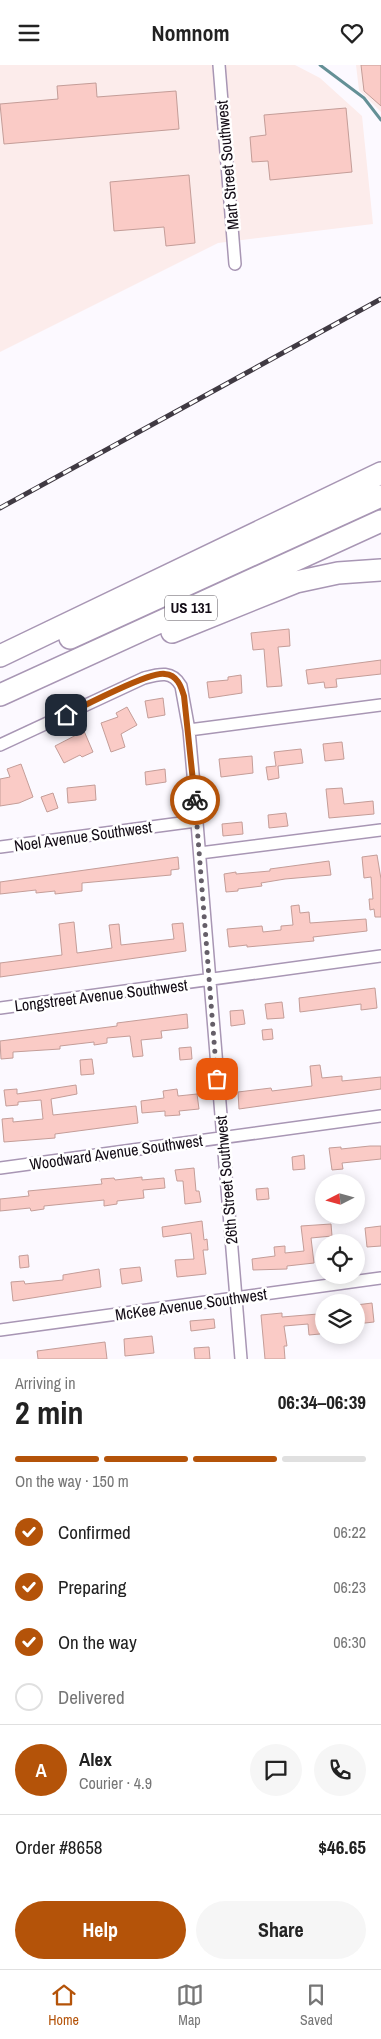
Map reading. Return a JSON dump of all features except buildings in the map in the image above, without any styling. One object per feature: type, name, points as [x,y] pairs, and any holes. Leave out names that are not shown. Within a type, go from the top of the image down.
[{"type":"highway","points":[[0,656],[381,473]]},
{"type":"highway","name":"US 131","points":[[0,670],[381,496]]},
{"type":"highway","name":"US 131","points":[[0,695],[381,521]]},
{"type":"highway","points":[[0,701],[118,655],[281,587],[324,575],[381,570]]},
{"type":"street","name":"Mart Street Southwest","points":[[219,65],[235,264]]},
{"type":"street","name":"26th Street Southwest","points":[[0,745],[144,678],[165,673],[173,676],[177,680],[184,696],[200,853],[241,1359]]},
{"type":"street","points":[[188,730],[381,705]]},
{"type":"street","name":"Noel Avenue Southwest","points":[[0,847],[196,821]]},
{"type":"street","points":[[200,853],[381,830]]},
{"type":"street","name":"Longstreet Avenue Southwest","points":[[0,1008],[209,981],[381,956]]},
{"type":"street","name":"Woodward Avenue Southwest","points":[[0,1168],[381,1116]]},
{"type":"street","name":"McKee Avenue Southwest","points":[[0,1330],[381,1279]]},
{"type":"shaded area","points":[[0,65],[295,65],[320,78],[362,116],[373,224],[218,243],[0,352]]},
{"type":"shaded area","points":[[356,65],[381,65],[381,112],[359,90]]},
{"type":"waterway","points":[[320,65],[364,98],[381,120]]},
{"type":"railway","points":[[0,508],[381,299]]},
{"type":"way so far","points":[[195,800],[217,1079]]},
{"type":"route","points":[[66,715],[144,678],[165,673],[173,676],[181,686],[184,696],[195,800]]}]
